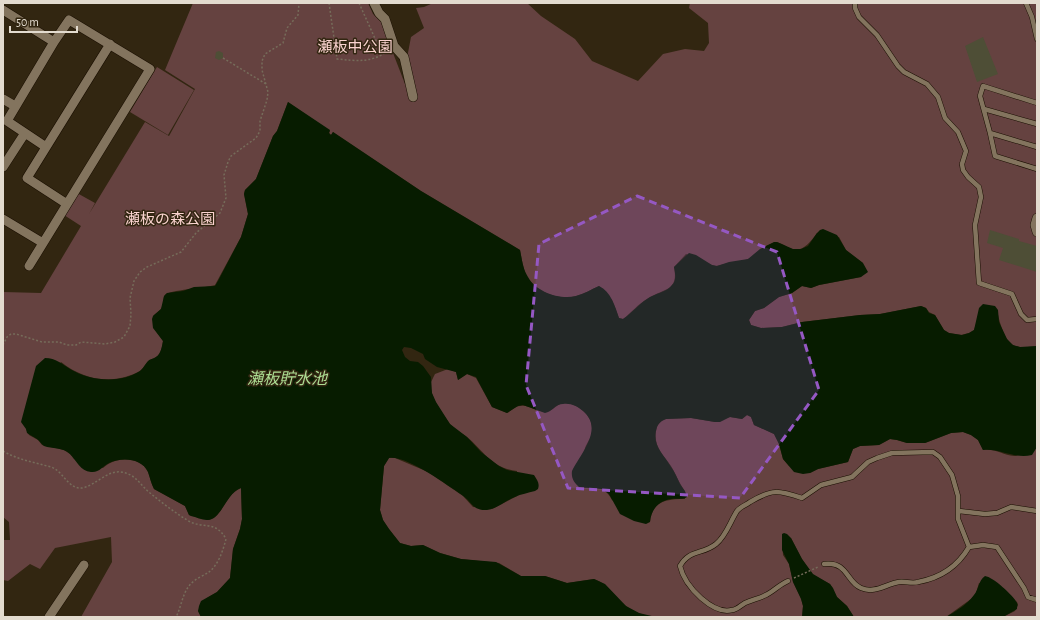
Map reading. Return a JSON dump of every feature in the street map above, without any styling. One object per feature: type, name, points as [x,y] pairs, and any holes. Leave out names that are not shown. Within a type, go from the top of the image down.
[{"type":"street","points":[[374,3],[379,13],[385,19],[394,46],[404,57],[413,97]]},
{"type":"street","points":[[3,10],[54,42]]},
{"type":"street","points":[[29,266],[150,69],[69,20],[54,42],[7,121],[46,147]]},
{"type":"street","points":[[67,204],[27,178],[110,44]]},
{"type":"street","points":[[3,99],[16,106]]},
{"type":"street","points":[[3,167],[24,133]]},
{"type":"street","points":[[1037,218],[1035,225],[1037,232]]},
{"type":"street","points":[[3,219],[43,243]]},
{"type":"street","points":[[49,617],[84,564]]},
{"type":"lane","points":[[855,3],[855,8],[859,17],[877,35],[898,66],[904,72],[927,84],[938,97],[945,118],[958,132],[966,151],[962,164],[963,170],[979,187],[981,197],[975,226],[979,283],[1012,294],[1021,314],[1027,320],[1037,319]]},
{"type":"lane","points":[[1026,3],[1032,17],[1037,39]]},
{"type":"lane","points":[[1037,103],[983,86],[980,96],[995,156],[1037,169]]},
{"type":"lane","points":[[984,109],[1037,124]]},
{"type":"lane","points":[[990,133],[1037,147]]},
{"type":"lane","points":[[788,581],[781,584],[764,597],[746,603],[732,610],[718,609],[706,603],[694,592],[687,582],[680,566],[689,555],[705,551],[716,544],[727,531],[739,509],[760,497],[774,492],[786,492],[802,498],[821,485],[852,477],[868,462],[892,453],[933,452],[940,457],[952,475],[958,496],[958,519],[969,547]]},
{"type":"lane","points":[[959,512],[985,514],[997,513],[1011,507],[1037,511]]},
{"type":"lane","points":[[824,564],[839,567],[847,573],[853,583],[860,588],[871,590],[900,582],[917,583],[944,573],[956,565],[969,547],[984,545],[997,547],[1024,588],[1028,597],[1037,600]]},
{"type":"path","points":[[3,345],[7,337],[11,334],[16,334],[42,342],[59,342],[67,345],[76,345],[81,342],[105,344],[115,342],[124,337],[130,326],[130,298],[134,281],[140,272],[147,267],[181,252],[196,232],[220,213],[226,198],[224,175],[228,162],[231,156],[256,138],[260,131],[260,121],[268,92],[262,70],[262,61],[265,54],[283,43],[287,28],[298,16],[299,3]]},
{"type":"path","points":[[329,3],[337,59],[363,61],[382,55],[394,46]]},
{"type":"path","points":[[359,3],[382,55]]},
{"type":"path","points":[[223,58],[267,84]]},
{"type":"path","points":[[3,451],[13,456],[55,469],[72,485],[81,488],[110,474],[120,471],[137,478],[148,492],[186,520],[193,523],[208,524],[216,527],[222,532],[226,539],[217,561],[210,571],[189,586],[176,617]]},
{"type":"path","points":[[788,581],[824,564]]},
{"type":"highlighted area","points":[[637,196],[777,252],[819,390],[740,498],[568,488],[526,385],[539,244]]},
{"type":"green space","points":[[193,3],[368,3],[373,14],[381,22],[405,84],[413,80],[407,58],[411,37],[424,28],[416,8],[424,7],[433,3],[527,3],[541,16],[575,39],[592,61],[638,81],[663,54],[685,49],[704,51],[709,43],[708,23],[689,8],[690,3],[1037,3],[1037,346],[1020,347],[1011,344],[1005,335],[997,310],[977,321],[974,330],[961,335],[949,333],[944,330],[935,315],[921,306],[880,314],[802,322],[782,327],[761,328],[751,325],[749,320],[755,311],[764,308],[779,297],[792,293],[802,286],[811,288],[819,285],[861,277],[863,263],[846,250],[839,237],[817,233],[803,248],[790,248],[774,242],[746,260],[716,266],[686,254],[674,267],[675,275],[672,285],[643,301],[623,319],[619,318],[612,300],[599,286],[582,294],[570,297],[556,296],[542,291],[527,277],[520,250],[421,191],[333,132],[331,135],[329,133],[330,131],[288,102],[256,179],[245,190],[244,194],[248,214],[241,237],[215,285],[168,293],[165,295],[162,308],[153,316],[156,331],[163,341],[161,350],[158,356],[150,360],[136,373],[116,379],[100,379],[76,372],[61,362],[26,429],[29,435],[38,440],[42,445],[64,450],[74,459],[103,468],[108,464],[120,460],[133,460],[139,463],[144,466],[148,472],[154,489],[185,506],[189,515],[208,520],[213,518],[218,514],[231,495],[241,488],[242,519],[233,549],[230,578],[217,592],[207,598],[198,611],[201,617],[81,617],[112,562],[111,537],[55,548],[40,569],[30,564],[8,581],[3,580],[3,540],[10,540],[9,522],[3,517],[3,292],[41,293],[81,226],[64,215],[77,193],[95,203],[89,214],[145,122],[169,136],[195,89],[165,70]]},
{"type":"green space","points":[[157,67],[194,90],[168,135],[130,112]]},
{"type":"green space","points":[[448,369],[456,372],[458,380],[467,374],[476,378],[492,407],[507,413],[518,406],[527,406],[545,412],[565,403],[575,405],[580,408],[588,416],[592,426],[591,435],[584,452],[584,488],[597,488],[604,490],[612,500],[650,522],[651,515],[657,505],[666,501],[685,499],[685,491],[657,444],[657,427],[660,422],[666,419],[691,418],[715,422],[730,417],[742,419],[747,415],[751,417],[754,425],[774,434],[779,444],[783,459],[789,466],[810,473],[818,469],[848,462],[853,449],[860,446],[879,445],[890,439],[907,443],[925,443],[951,433],[963,432],[978,440],[983,450],[991,450],[1014,456],[1026,453],[1037,447],[1037,617],[1003,617],[1015,611],[1018,605],[1017,602],[1003,588],[979,583],[976,593],[971,599],[946,617],[854,617],[847,606],[837,597],[830,584],[813,575],[802,559],[791,538],[782,538],[783,555],[789,564],[793,582],[801,598],[803,606],[802,617],[656,617],[640,613],[629,608],[608,587],[594,579],[567,583],[545,576],[521,576],[499,563],[461,559],[440,553],[423,545],[411,546],[400,543],[383,520],[380,510],[384,466],[389,458],[395,458],[428,472],[463,496],[473,507],[492,509],[517,496],[517,471],[501,467],[494,463],[467,437],[452,426],[437,404],[432,393],[431,382],[435,374]]},
{"type":"water","name":"瀬板貯水池","points":[[288,102],[330,130],[329,133],[331,135],[333,132],[421,191],[520,250],[526,274],[542,291],[556,296],[570,297],[582,294],[599,286],[610,296],[619,318],[623,319],[653,295],[670,288],[675,279],[674,267],[689,253],[717,266],[729,262],[748,259],[760,249],[774,242],[793,249],[801,249],[808,246],[817,233],[823,229],[837,235],[846,250],[863,263],[868,272],[861,277],[819,285],[811,288],[802,286],[792,293],[779,297],[764,308],[755,311],[749,320],[751,325],[761,328],[782,327],[802,322],[880,314],[921,306],[926,308],[929,313],[935,315],[944,330],[949,333],[962,335],[974,330],[979,308],[983,304],[995,306],[998,310],[999,322],[1007,339],[1013,345],[1020,347],[1037,346],[1037,447],[1032,455],[1025,456],[1013,455],[995,450],[983,450],[978,440],[963,432],[951,433],[925,443],[907,443],[890,439],[879,445],[860,446],[853,449],[848,462],[803,474],[794,472],[783,459],[779,444],[774,434],[754,425],[751,417],[747,415],[742,419],[730,417],[720,422],[691,418],[666,419],[660,422],[657,427],[657,444],[661,453],[674,471],[687,497],[662,502],[654,510],[650,522],[646,524],[634,521],[620,514],[609,494],[602,489],[579,487],[574,482],[572,478],[572,471],[589,441],[591,433],[589,418],[581,409],[571,404],[560,404],[545,413],[523,405],[518,406],[507,413],[492,407],[476,377],[467,374],[458,380],[456,372],[437,367],[425,359],[423,354],[411,348],[404,347],[402,350],[405,357],[410,361],[418,362],[431,377],[432,393],[450,424],[499,466],[507,470],[534,475],[539,485],[538,489],[535,491],[517,496],[494,508],[482,510],[473,506],[462,495],[437,478],[416,466],[396,458],[389,458],[384,466],[380,510],[383,520],[400,543],[411,546],[423,545],[440,553],[461,559],[496,562],[521,576],[545,576],[567,583],[594,579],[605,584],[626,606],[639,613],[656,617],[201,617],[198,611],[201,601],[217,592],[230,578],[233,549],[242,519],[241,488],[231,495],[220,512],[212,519],[205,520],[191,516],[189,515],[185,506],[154,489],[145,467],[136,461],[119,460],[109,463],[94,472],[84,470],[67,452],[61,449],[44,446],[27,433],[21,422],[36,366],[45,358],[56,360],[70,369],[87,376],[114,379],[123,378],[140,371],[148,361],[158,356],[163,341],[153,328],[153,316],[161,309],[164,296],[167,293],[183,291],[194,287],[215,286],[241,237],[248,214],[244,194],[245,190],[256,179]]},
{"type":"water","points":[[784,533],[791,538],[802,559],[813,574],[830,584],[837,597],[847,606],[854,617],[802,617],[803,606],[801,599],[793,582],[789,564],[782,550],[782,534]]},
{"type":"water","points":[[985,576],[998,583],[1011,596],[1017,603],[1017,609],[1003,617],[946,617],[961,608],[971,599],[976,593],[981,580]]},
{"type":"building","points":[[983,37],[998,74],[977,82],[965,46]]},
{"type":"building","points":[[219,51],[223,53],[223,58],[219,60],[215,58],[216,52]]},
{"type":"building","points":[[990,230],[1037,246],[1037,272],[999,260],[1003,248],[987,243]]},
{"type":"park label","name":"瀬板中公園","points":[[355,47]]},
{"type":"park label","name":"瀬板の森公園","points":[[170,219]]}]
